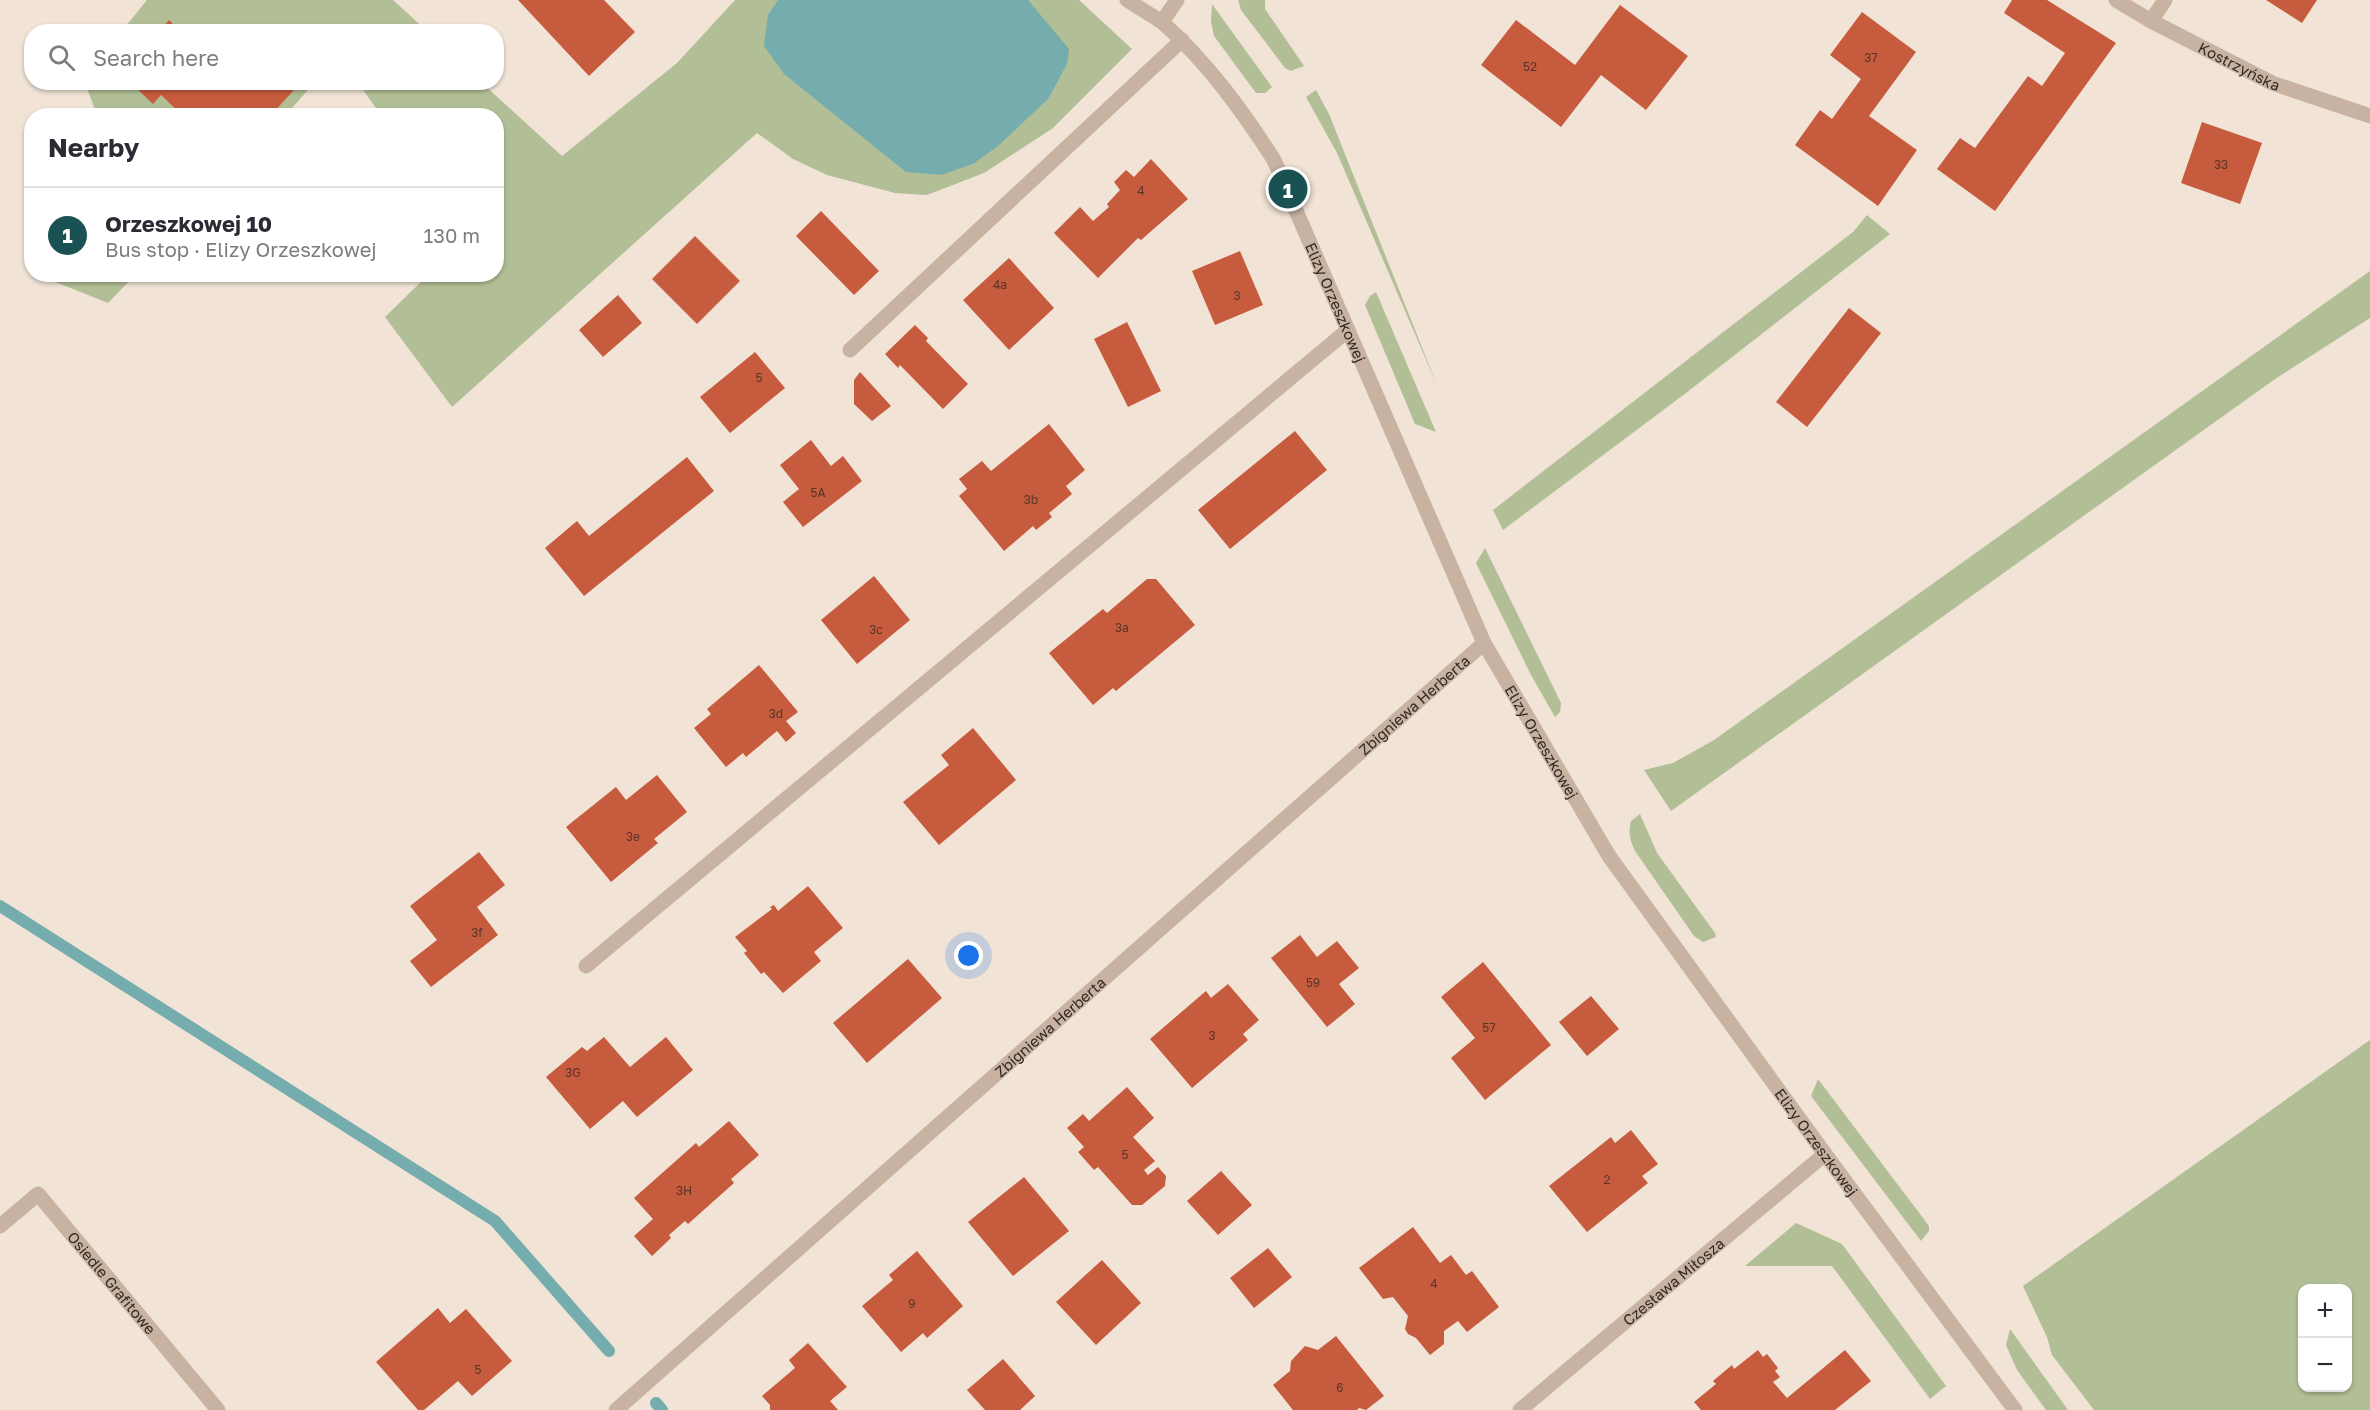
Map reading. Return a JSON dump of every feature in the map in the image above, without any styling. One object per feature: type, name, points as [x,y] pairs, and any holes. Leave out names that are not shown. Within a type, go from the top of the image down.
[{"type":"street","name":"Elizy Orzeszkowej","points":[[1127,0],[1162,22],[1182,40],[1252,125],[1274,160],[1484,643],[1609,856],[1825,1154],[2015,1410]]},
{"type":"street","points":[[1162,22],[1177,0]]},
{"type":"street","name":"Kostrzyńska","points":[[2116,0],[2151,21],[2272,83],[2370,116]]},
{"type":"street","points":[[2151,21],[2164,0]]},
{"type":"street","points":[[850,350],[1182,40]]},
{"type":"street","points":[[586,966],[1348,330]]},
{"type":"street","name":"Zbigniewa Herberta","points":[[616,1410],[1484,643]]},
{"type":"street","name":"Czesława Miłosza","points":[[1520,1410],[1825,1154]]},
{"type":"street","name":"Osiedle Grafitowe","points":[[0,1226],[38,1194],[218,1410]]},
{"type":"green space","points":[[147,0],[393,0],[419,24],[128,24]]},
{"type":"green space","points":[[735,0],[1079,0],[1132,49],[1053,128],[984,173],[927,195],[895,193],[827,175],[793,159],[757,133],[452,407],[385,317],[421,282],[504,282],[504,108],[376,108],[363,90],[490,90],[562,156],[677,63]]},
{"type":"green space","points":[[1238,0],[1265,0],[1265,9],[1304,66],[1291,71],[1285,68],[1241,10]]},
{"type":"green space","points":[[1212,4],[1272,87],[1265,93],[1256,93],[1214,36],[1211,22]]},
{"type":"green space","points":[[88,90],[308,90],[292,108],[94,108]]},
{"type":"green space","points":[[1316,90],[1329,114],[1437,385],[1337,153],[1306,97]]},
{"type":"green space","points":[[1867,215],[1890,234],[1686,393],[1503,530],[1493,510],[1853,232]]},
{"type":"green space","points":[[2370,271],[2370,318],[2275,379],[1671,811],[1644,770],[1673,763],[1714,740]]},
{"type":"green space","points":[[56,282],[128,282],[108,303]]},
{"type":"green space","points":[[1376,292],[1436,432],[1415,424],[1365,305],[1370,296]]},
{"type":"green space","points":[[1485,548],[1561,703],[1560,712],[1555,717],[1531,675],[1476,563]]},
{"type":"green space","points":[[1640,814],[1657,853],[1716,937],[1703,942],[1694,936],[1635,851],[1630,836],[1630,825],[1631,821]]},
{"type":"green space","points":[[2370,1040],[2370,1410],[2094,1410],[2052,1355],[2047,1337],[2023,1286]]},
{"type":"green space","points":[[1818,1079],[1929,1226],[1929,1231],[1921,1241],[1811,1096]]},
{"type":"green space","points":[[1796,1223],[1842,1244],[1946,1386],[1930,1399],[1832,1266],[1745,1266]]},
{"type":"green space","points":[[2010,1329],[2068,1410],[2046,1410],[2017,1370],[2006,1345]]},
{"type":"water","points":[[778,0],[1028,0],[1069,49],[1067,64],[1048,99],[998,146],[973,164],[941,175],[906,172],[784,74],[764,46],[768,15]]},
{"type":"building","points":[[518,0],[604,0],[635,32],[589,76]]},
{"type":"building","points":[[2012,0],[2047,0],[2116,43],[1995,211],[1937,169],[1960,138],[1975,148],[2028,76],[2042,86],[2065,53],[2004,13]]},
{"type":"building","points":[[2266,0],[2317,0],[2302,23]]},
{"type":"building","points":[[1620,5],[1688,56],[1646,110],[1601,75],[1561,127],[1481,65],[1516,20],[1575,65]]},
{"type":"building","points":[[1862,12],[1916,52],[1869,116],[1917,150],[1878,206],[1795,145],[1820,110],[1832,119],[1861,79],[1830,55]]},
{"type":"building","points":[[138,90],[294,90],[277,108],[175,108],[161,95],[153,104]]},
{"type":"building","points":[[2202,122],[2262,143],[2240,204],[2181,183]]},
{"type":"building","points":[[1151,159],[1188,199],[1141,240],[1138,238],[1098,278],[1054,233],[1080,207],[1093,221],[1109,207],[1107,204],[1120,190],[1114,182],[1126,170],[1134,177]]},
{"type":"building","points":[[821,211],[879,271],[854,295],[796,236]]},
{"type":"building","points":[[695,236],[740,281],[697,324],[652,279]]},
{"type":"building","points":[[1240,251],[1263,305],[1215,325],[1192,271]]},
{"type":"building","points":[[1009,258],[1054,308],[1009,350],[963,300]]},
{"type":"building","points":[[618,295],[642,323],[603,357],[579,330]]},
{"type":"building","points":[[1849,308],[1881,333],[1807,427],[1776,402]]},
{"type":"building","points":[[1127,322],[1161,391],[1128,407],[1094,339]]},
{"type":"building","points":[[915,325],[928,338],[926,341],[968,384],[943,409],[900,365],[898,368],[885,354]]},
{"type":"building","points":[[755,352],[785,388],[730,433],[700,397]]},
{"type":"building","points":[[860,372],[891,406],[872,421],[854,404],[854,380]]},
{"type":"building","points":[[1049,424],[1085,470],[1066,486],[1072,494],[1049,513],[1052,517],[1036,530],[1033,526],[1004,551],[959,496],[967,489],[959,479],[982,461],[991,471]]},
{"type":"building","points":[[1295,431],[1327,470],[1230,549],[1198,510]]},
{"type":"building","points":[[811,440],[831,466],[843,456],[862,481],[803,527],[783,502],[799,489],[780,465]]},
{"type":"building","points":[[687,457],[714,491],[584,596],[545,548],[577,521],[589,536]]},
{"type":"building","points":[[874,576],[910,620],[857,664],[821,620]]},
{"type":"building","points":[[1147,579],[1156,579],[1195,625],[1116,691],[1113,688],[1093,705],[1049,653],[1103,609],[1107,613]]},
{"type":"building","points":[[759,665],[798,712],[786,721],[796,733],[786,742],[777,731],[746,757],[743,753],[726,767],[694,728],[711,714],[707,709]]},
{"type":"building","points":[[973,728],[1016,780],[939,845],[903,802],[949,765],[941,755]]},
{"type":"building","points":[[657,775],[687,812],[654,839],[658,843],[611,882],[566,827],[616,787],[626,800]]},
{"type":"building","points":[[479,852],[505,885],[477,907],[498,935],[431,987],[410,961],[437,940],[410,906]]},
{"type":"building","points":[[808,886],[843,928],[814,952],[821,961],[783,993],[764,972],[761,974],[744,953],[747,951],[735,937],[772,909],[770,907],[774,905],[778,911]]},
{"type":"building","points":[[1300,935],[1317,957],[1337,941],[1359,968],[1339,984],[1355,1004],[1327,1027],[1271,958]]},
{"type":"building","points":[[908,959],[942,998],[867,1063],[833,1023]]},
{"type":"building","points":[[1483,962],[1551,1045],[1485,1100],[1451,1058],[1475,1038],[1441,997]]},
{"type":"building","points":[[1228,984],[1259,1020],[1243,1034],[1248,1040],[1192,1088],[1150,1039],[1206,991],[1211,998]]},
{"type":"building","points":[[1591,996],[1619,1029],[1587,1056],[1559,1022]]},
{"type":"building","points":[[604,1037],[630,1067],[666,1037],[693,1070],[637,1117],[623,1101],[590,1129],[546,1077],[582,1047],[587,1051]]},
{"type":"building","points":[[1127,1087],[1154,1118],[1133,1137],[1155,1161],[1144,1170],[1148,1175],[1158,1167],[1166,1176],[1165,1186],[1142,1205],[1132,1205],[1098,1167],[1094,1170],[1078,1152],[1084,1147],[1067,1128],[1083,1114],[1089,1121]]},
{"type":"building","points":[[729,1121],[759,1155],[731,1179],[734,1183],[688,1224],[685,1221],[669,1235],[671,1238],[652,1256],[634,1236],[653,1219],[634,1198],[696,1143],[699,1147]]},
{"type":"building","points":[[1631,1130],[1658,1164],[1642,1176],[1648,1183],[1587,1232],[1549,1186],[1611,1137],[1615,1143]]},
{"type":"building","points":[[1221,1171],[1252,1205],[1218,1235],[1187,1201]]},
{"type":"building","points":[[1024,1177],[1069,1231],[1013,1276],[968,1222]]},
{"type":"building","points":[[1413,1227],[1440,1263],[1451,1255],[1466,1275],[1472,1271],[1499,1307],[1467,1332],[1458,1321],[1444,1331],[1444,1344],[1430,1355],[1416,1338],[1408,1334],[1405,1329],[1408,1316],[1393,1297],[1383,1299],[1359,1268]]},
{"type":"building","points":[[1268,1248],[1292,1277],[1254,1308],[1230,1278]]},
{"type":"building","points":[[917,1251],[963,1306],[927,1338],[923,1333],[901,1352],[862,1306],[893,1280],[889,1275]]},
{"type":"building","points":[[1102,1260],[1141,1303],[1096,1345],[1056,1302]]},
{"type":"building","points":[[438,1308],[450,1323],[466,1309],[512,1361],[472,1396],[458,1381],[424,1410],[418,1410],[376,1362]]},
{"type":"building","points":[[1336,1336],[1384,1396],[1366,1410],[1359,1408],[1357,1410],[1293,1410],[1273,1385],[1290,1371],[1291,1361],[1305,1346],[1318,1350]]},
{"type":"building","points":[[808,1343],[847,1387],[830,1401],[838,1410],[770,1410],[770,1405],[762,1396],[795,1368],[789,1360]]},
{"type":"building","points":[[1758,1350],[1763,1357],[1767,1354],[1778,1368],[1775,1371],[1780,1377],[1773,1382],[1787,1398],[1845,1350],[1871,1381],[1835,1410],[1701,1410],[1694,1402],[1716,1384],[1713,1381],[1732,1365],[1734,1369]]},
{"type":"building","points":[[1003,1359],[1035,1396],[1020,1410],[985,1410],[967,1390]]},
{"type":"waterway","points":[[0,906],[495,1221],[609,1351]]},
{"type":"waterway","points":[[656,1403],[662,1410]]},
{"type":"place","name":"Orzeszkowej 10","points":[[1288,189]]}]
